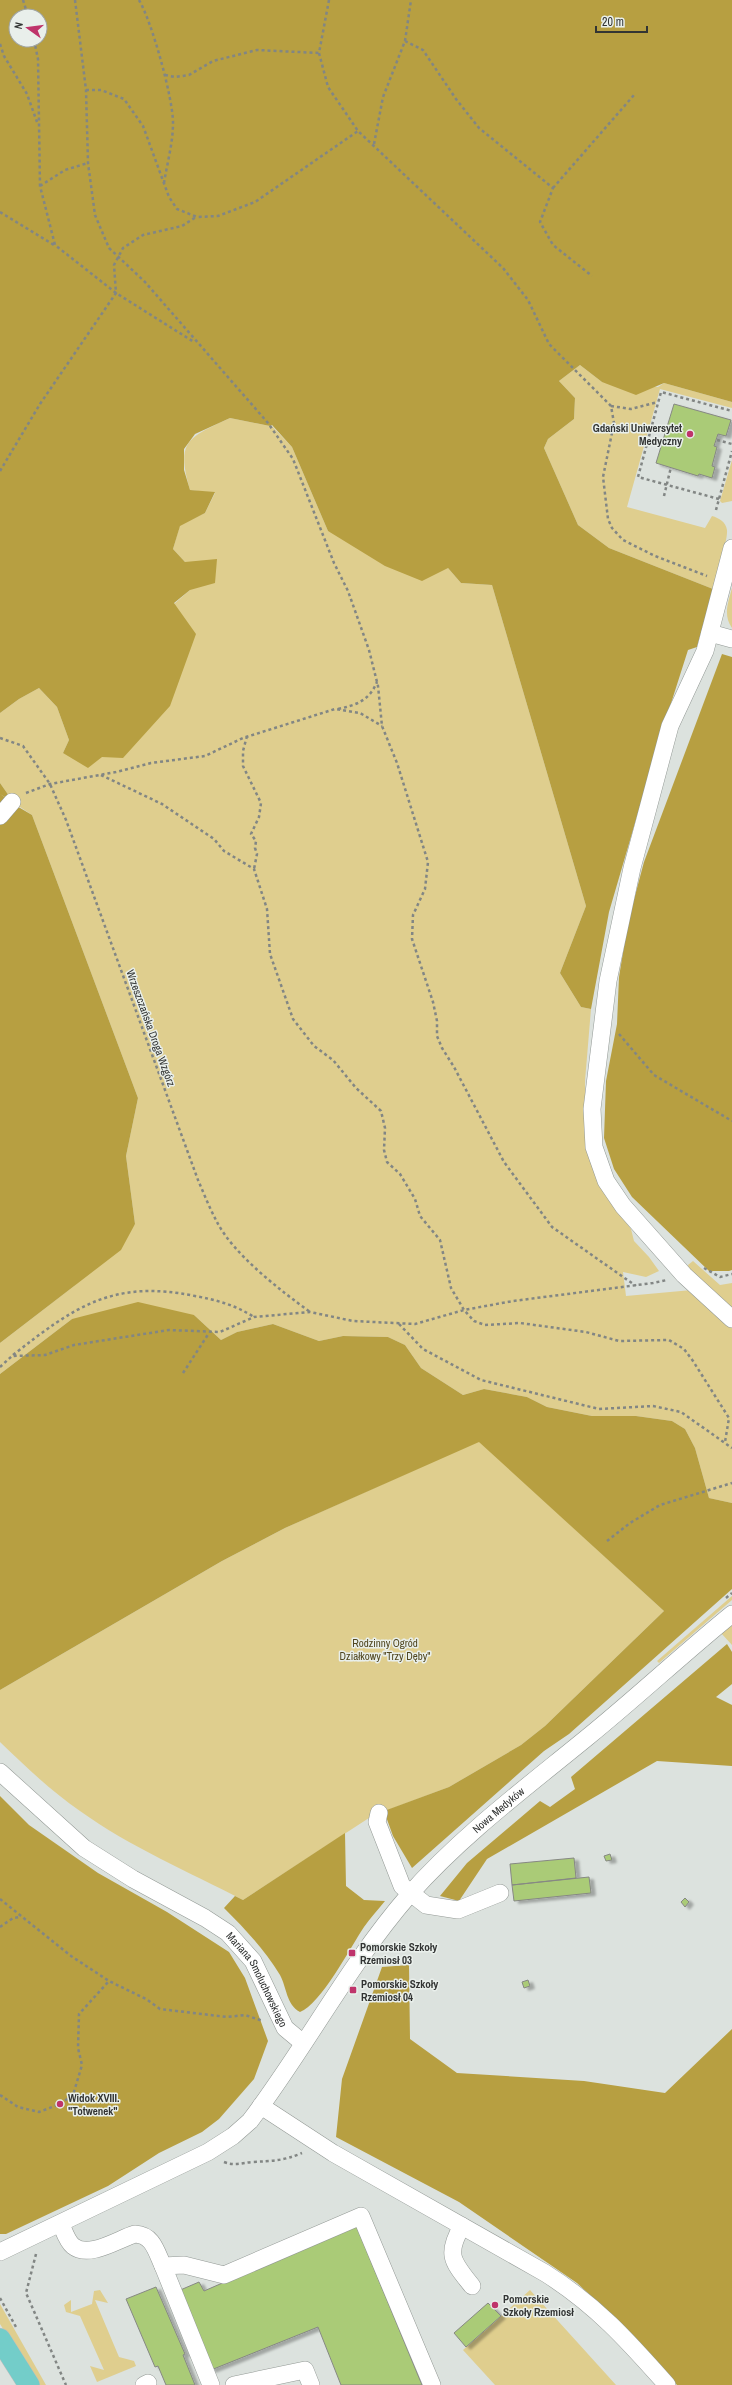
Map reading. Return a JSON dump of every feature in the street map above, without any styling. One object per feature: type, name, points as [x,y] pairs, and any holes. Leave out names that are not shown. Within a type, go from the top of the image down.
[{"type":"main road","points":[[0,2339],[29,2385]]},
{"type":"street","points":[[732,548],[710,633],[697,670],[670,726],[620,918],[604,1012],[592,1109],[594,1147],[606,1181],[623,1206],[684,1275],[732,1319]]},
{"type":"street","points":[[710,633],[732,639]]},
{"type":"street","points":[[0,816],[12,802]]},
{"type":"street","name":"Nowa Medyków","points":[[303,2044],[390,1918],[434,1868],[520,1793],[634,1699],[674,1662],[732,1614]]},
{"type":"street","name":"Mariana Smoluchowskiego","points":[[0,1772],[84,1848],[133,1879],[206,1918],[228,1933],[253,1961],[285,2028],[303,2044]]},
{"type":"street","points":[[379,1814],[377,1822],[402,1886],[410,1894],[426,1905],[458,1910],[500,1893]]},
{"type":"street","points":[[0,2252],[208,2152],[233,2136],[250,2121],[303,2044]]},
{"type":"street","points":[[261,2106],[321,2145],[546,2273],[577,2293],[611,2323],[668,2385]]},
{"type":"street","points":[[162,2266],[184,2265],[224,2275],[361,2216],[432,2385]]},
{"type":"street","points":[[61,2224],[72,2245],[85,2250],[93,2249],[135,2234],[142,2234],[152,2242],[211,2385]]},
{"type":"street","points":[[462,2226],[451,2250],[453,2260],[472,2286]]},
{"type":"street","points":[[234,2385],[305,2370],[311,2385]]},
{"type":"path","points":[[75,0],[86,90],[88,163],[95,215],[109,248],[145,282],[196,344],[268,423],[293,459],[334,563],[348,591],[369,650],[377,682],[382,726],[397,763],[428,862],[426,889],[413,915],[412,939],[434,1002],[437,1021],[437,1036],[442,1048],[454,1067],[504,1162],[552,1227],[636,1286]]},
{"type":"path","points":[[139,0],[145,11],[164,74],[173,122],[164,184]]},
{"type":"path","points":[[329,0],[319,53],[328,87],[358,131],[374,144],[503,268],[528,300],[550,344],[611,406],[614,423],[609,439],[603,477],[608,519],[612,528],[623,540],[655,556],[723,582]]},
{"type":"path","points":[[374,144],[383,97],[405,41],[411,0]]},
{"type":"path","points":[[405,41],[423,50],[456,99],[479,128],[553,188]]},
{"type":"path","points":[[0,44],[4,56],[27,94],[38,125]]},
{"type":"path","points":[[36,48],[38,59],[40,186],[55,245]]},
{"type":"path","points":[[164,74],[175,77],[189,75],[213,61],[257,50],[319,53]]},
{"type":"path","points":[[86,90],[101,90],[124,100],[143,126],[164,184],[178,209],[197,217],[218,216],[255,202],[358,131]]},
{"type":"path","points":[[592,276],[553,245],[540,222],[553,188],[634,96]]},
{"type":"path","points":[[40,186],[65,170],[88,163]]},
{"type":"path","points":[[0,212],[55,245],[116,293],[196,344]]},
{"type":"path","points":[[0,471],[40,404],[116,293],[114,265],[123,248],[143,235],[182,226],[197,217]]},
{"type":"path","points":[[719,499],[638,477],[661,392],[732,411]]},
{"type":"path","points":[[611,406],[631,409],[658,402]]},
{"type":"path","points":[[717,440],[732,444]]},
{"type":"path","points":[[716,510],[732,451]]},
{"type":"path","points":[[664,496],[671,467]]},
{"type":"path","points":[[12,802],[30,790],[50,784],[101,775],[151,763],[204,756],[247,736],[335,709],[357,705],[366,698],[377,682]]},
{"type":"path","points":[[335,709],[360,713],[382,726]]},
{"type":"path","points":[[247,736],[243,751],[243,766],[261,803],[259,818],[251,834],[256,842],[255,848],[257,854],[254,869],[267,909],[270,954],[293,1019],[314,1046],[333,1060],[356,1088],[381,1111],[385,1128],[384,1150],[387,1162],[400,1174],[415,1199],[420,1216],[440,1240],[451,1288],[464,1310],[474,1321],[485,1325],[520,1323],[586,1332],[619,1341],[669,1340],[684,1349],[729,1418],[725,1442]]},
{"type":"path","name":"Wrzeszczańska Droga Wzgórz","points":[[0,738],[23,746],[50,784],[66,820],[198,1180],[218,1224],[240,1252],[275,1287],[310,1312]]},
{"type":"path","points":[[101,775],[162,804],[214,840],[224,851],[254,869]]},
{"type":"path","points":[[604,1012],[616,1030],[654,1075],[732,1121]]},
{"type":"path","points":[[720,1277],[732,1274]]},
{"type":"path","points":[[12,1356],[45,1355],[74,1345],[169,1330],[209,1333],[220,1332],[254,1318],[310,1312],[353,1320],[415,1324],[464,1310],[513,1301],[636,1286],[684,1275]]},
{"type":"path","points":[[0,1367],[58,1320],[83,1306],[117,1294],[146,1290],[182,1293],[239,1307],[254,1318]]},
{"type":"path","points":[[399,1324],[423,1349],[481,1380],[599,1408],[653,1406],[681,1412],[732,1448]]},
{"type":"path","points":[[183,1373],[209,1333]]},
{"type":"path","points":[[607,1541],[630,1523],[660,1505],[732,1483]]},
{"type":"path","points":[[0,1899],[71,1956],[109,1981],[146,1999],[160,2009],[227,2017],[245,2015],[263,2021],[274,2021],[281,2017]]},
{"type":"path","points":[[0,1927],[13,1918],[22,1917]]},
{"type":"path","points":[[0,2095],[18,2107],[39,2112],[60,2104],[73,2095],[82,2066],[78,2048],[79,2014],[109,1981]]},
{"type":"path","points":[[220,2159],[236,2165],[252,2162],[270,2163],[290,2158],[321,2145]]},
{"type":"path","points":[[36,2252],[26,2293],[66,2385]]},
{"type":"green space","points":[[580,365],[602,382],[658,387],[664,383],[732,402],[732,408],[660,389],[627,507],[705,528],[712,516],[722,521],[726,527],[727,535],[713,589],[609,548],[578,525],[544,448],[548,439],[574,419],[575,398],[559,381]]},
{"type":"green space","points":[[230,418],[271,425],[292,447],[328,531],[448,568],[461,583],[492,585],[586,906],[560,973],[581,1007],[591,1009],[585,1081],[586,1141],[608,1198],[631,1229],[634,1241],[649,1257],[659,1271],[646,1277],[623,1272],[626,1296],[692,1290],[732,1326],[732,1503],[709,1498],[695,1448],[685,1429],[672,1421],[636,1416],[592,1416],[547,1407],[527,1397],[484,1389],[463,1395],[421,1368],[405,1345],[388,1337],[343,1336],[319,1341],[273,1324],[237,1332],[221,1340],[194,1315],[72,1319],[0,1374],[0,1343],[74,1286],[135,1224],[126,1156],[138,1098],[32,815],[14,803],[0,783],[0,713],[19,699],[39,688],[57,707],[69,740],[63,753],[102,757],[174,604],[190,590],[185,562],[173,549],[180,525],[205,513],[215,493],[190,490],[184,461],[185,451],[189,443],[195,437]]},
{"type":"green space","points":[[732,460],[732,501],[722,503],[720,501]]},
{"type":"green space","points":[[732,588],[732,628],[727,614]]},
{"type":"green space","points":[[693,1261],[720,1285],[732,1283],[732,1311],[689,1270],[688,1265]]},
{"type":"green space","name":"Rodzinny Ogród Działkowy \"Trzy Dęby\"","points":[[479,1441],[664,1611],[545,1726],[521,1745],[449,1787],[372,1816],[243,1900],[139,1848],[99,1824],[49,1787],[0,1742],[0,1690],[222,1561],[285,1528]]},
{"type":"green space","points":[[732,1596],[732,1600],[659,1663],[657,1661]]},
{"type":"green space","points":[[732,1623],[732,1645],[721,1633]]},
{"type":"green space","points":[[100,2290],[108,2303],[95,2300],[119,2357],[134,2361],[136,2366],[97,2382],[90,2366],[104,2370],[80,2316],[66,2312],[64,2305],[71,2300],[71,2312],[92,2304],[94,2291]]},
{"type":"green space","points":[[530,2290],[616,2385],[495,2385],[463,2350]]},
{"type":"green space","points":[[0,2304],[46,2385],[38,2385],[0,2324]]},
{"type":"shaded area","points":[[0,0],[732,0],[732,402],[664,383],[636,395],[602,382],[580,365],[559,381],[575,398],[574,419],[548,439],[544,448],[578,525],[609,548],[713,589],[697,647],[688,650],[659,741],[609,912],[591,1009],[581,1007],[560,973],[586,906],[492,585],[461,583],[448,568],[422,581],[385,566],[328,531],[292,447],[272,425],[270,426],[230,418],[195,434],[184,449],[184,470],[190,490],[215,492],[205,513],[180,526],[173,549],[185,562],[217,559],[215,583],[190,590],[174,603],[196,634],[170,706],[123,758],[102,757],[88,768],[63,753],[69,740],[57,707],[39,688],[19,699],[0,713]]},
{"type":"shaded area","points":[[722,654],[732,657],[732,1270],[709,1271],[632,1197],[614,1169],[604,1138],[606,1081],[617,1024],[619,977],[628,922],[644,862]]},
{"type":"shaded area","points":[[0,783],[14,803],[0,794]]},
{"type":"shaded area","points":[[0,794],[10,801],[0,813]]},
{"type":"shaded area","points":[[15,805],[32,815],[138,1098],[126,1156],[135,1224],[121,1250],[0,1343],[0,824]]},
{"type":"shaded area","points":[[138,1302],[194,1315],[221,1340],[237,1332],[273,1324],[319,1341],[343,1336],[388,1337],[405,1345],[421,1368],[463,1395],[484,1389],[527,1397],[547,1407],[592,1416],[636,1416],[672,1421],[685,1429],[695,1448],[709,1498],[732,1503],[732,1589],[569,1734],[544,1751],[412,1868],[393,1836],[384,1811],[449,1787],[521,1745],[545,1726],[664,1611],[479,1442],[285,1528],[222,1561],[0,1690],[0,1374],[72,1319]]},
{"type":"shaded area","points":[[727,1644],[732,1652],[732,1684],[716,1697],[732,1705],[732,1766],[657,1761],[487,1859],[459,1901],[440,1896],[467,1863],[540,1801],[550,1807],[575,1789],[571,1777]]},
{"type":"shaded area","points":[[0,1796],[29,1825],[98,1873],[167,1912],[229,1952],[245,1978],[268,2041],[254,2079],[219,2119],[202,2132],[159,2153],[108,2186],[6,2234],[0,2234]]},
{"type":"shaded area","points":[[345,1833],[346,1886],[364,1900],[385,1901],[364,1927],[326,1987],[308,2007],[300,2012],[292,2005],[280,1975],[261,1948],[224,1908],[235,1896],[243,1900]]},
{"type":"shaded area","points":[[409,1965],[410,2039],[457,2073],[584,2081],[665,2093],[732,2029],[732,2385],[677,2385],[631,2333],[577,2283],[459,2202],[336,2137],[342,2079],[382,1967]]},
{"type":"building","points":[[674,404],[731,420],[726,436],[718,434],[714,446],[717,447],[712,466],[715,467],[712,478],[699,474],[698,476],[656,463]]},
{"type":"building","points":[[610,1854],[612,1860],[606,1861],[604,1856]]},
{"type":"building","points":[[574,1858],[576,1878],[512,1885],[510,1864]]},
{"type":"building","points":[[589,1877],[591,1893],[514,1901],[512,1885]]},
{"type":"building","points":[[685,1898],[689,1902],[685,1907],[681,1902]]},
{"type":"building","points":[[528,1980],[530,1986],[524,1988],[522,1982]]},
{"type":"building","points":[[356,2225],[422,2385],[341,2385],[318,2327],[211,2370],[178,2291],[199,2282],[204,2291]]},
{"type":"building","points":[[156,2287],[185,2354],[183,2355],[195,2385],[166,2385],[158,2366],[155,2367],[126,2299]]},
{"type":"building","points":[[488,2303],[501,2316],[466,2347],[454,2333]]},
{"type":"place","name":"Gdański Uniwersytet Medyczny","points":[[690,434]]},
{"type":"place","name":"Pomorskie Szkoły Rzemiosł 03","points":[[352,1953]]},
{"type":"place","name":"Pomorskie Szkoły Rzemiosł 04","points":[[353,1990]]},
{"type":"place","name":"Widok XVIII. \"Totwenek\"","points":[[60,2104]]},
{"type":"place","name":"Pomorskie Szkoły Rzemiosł","points":[[495,2305]]}]
